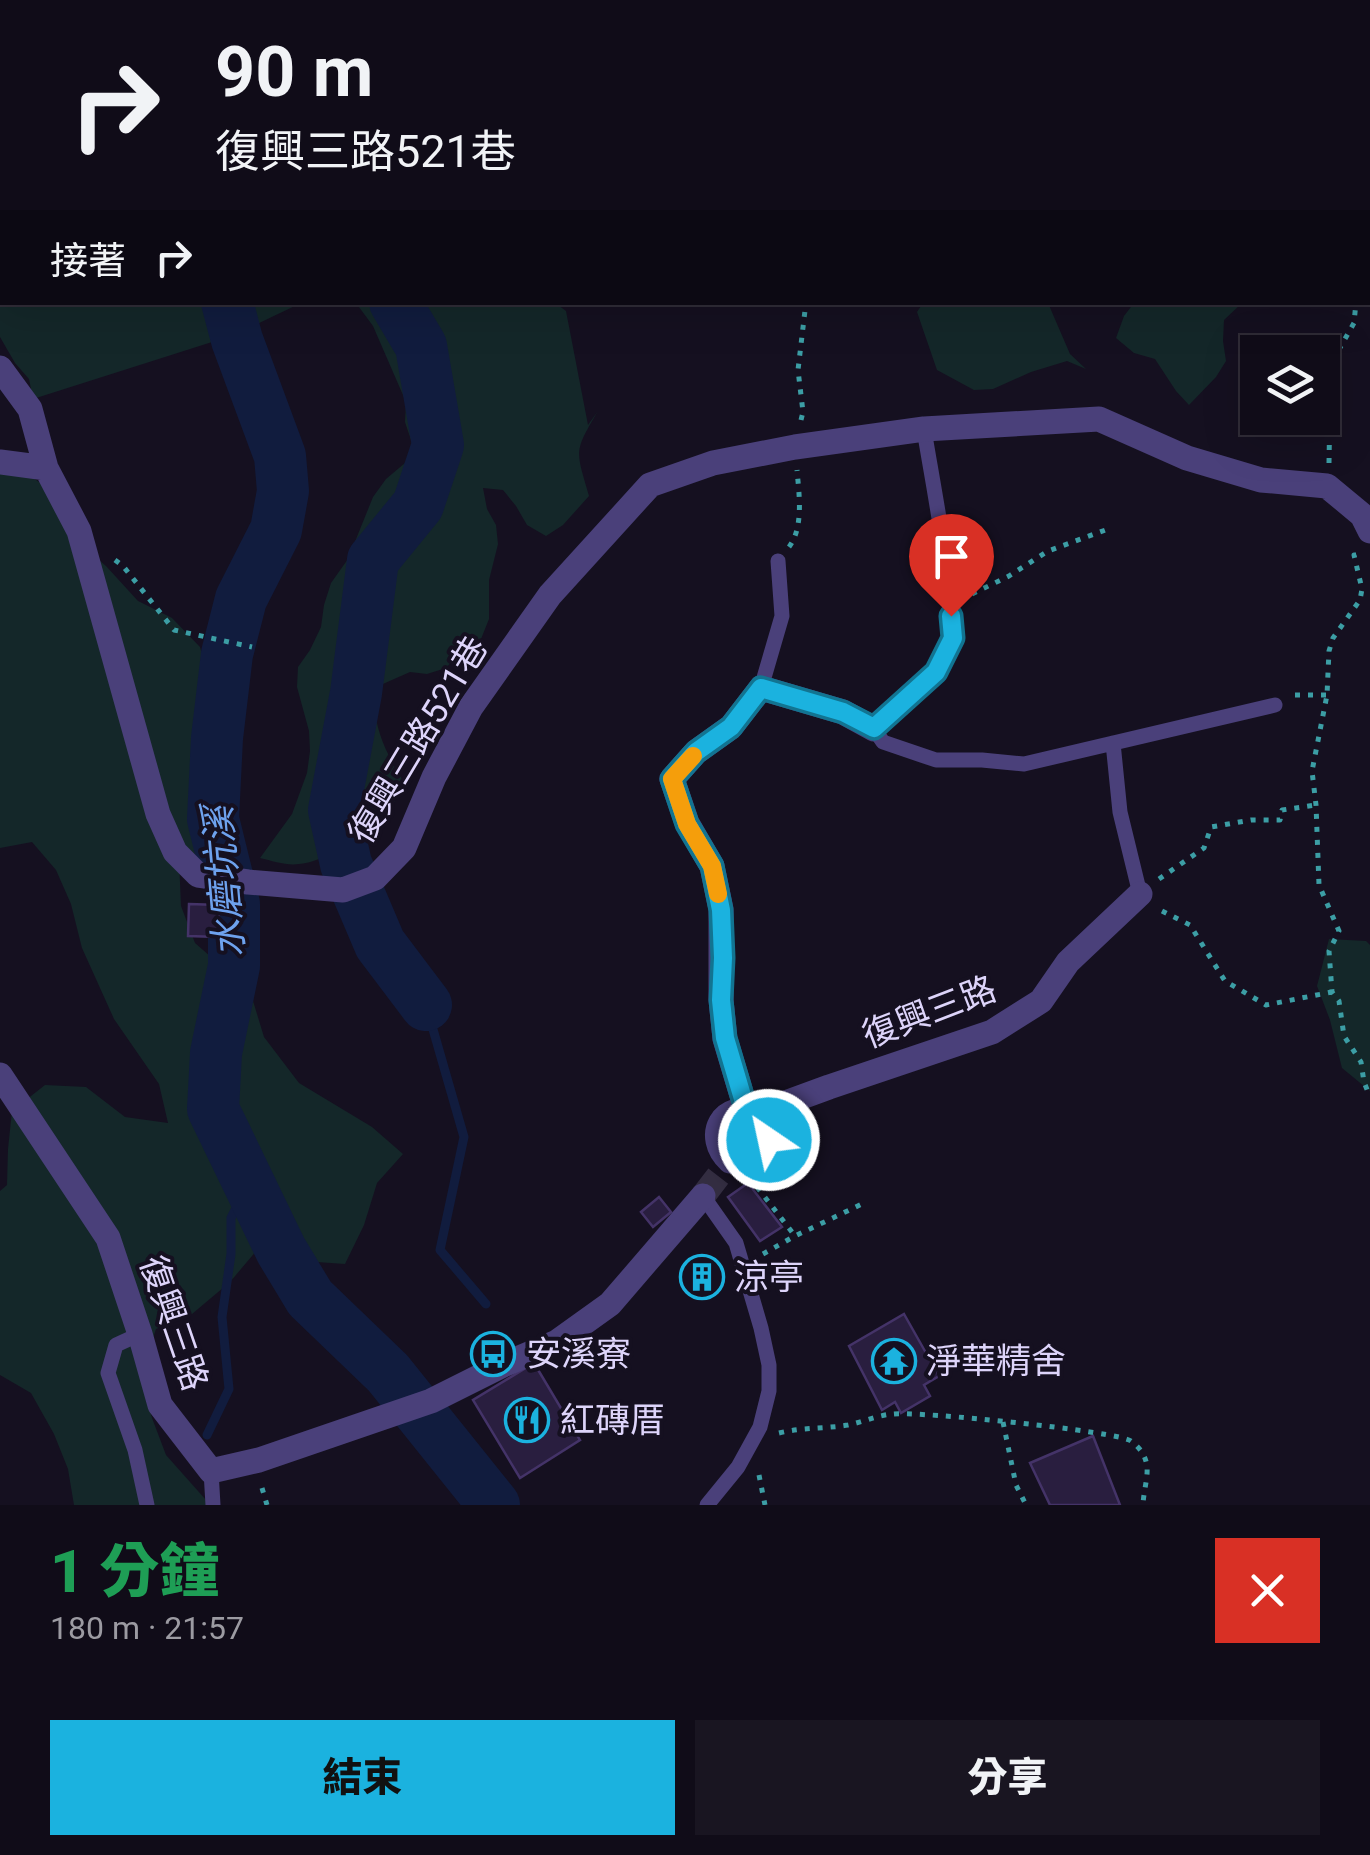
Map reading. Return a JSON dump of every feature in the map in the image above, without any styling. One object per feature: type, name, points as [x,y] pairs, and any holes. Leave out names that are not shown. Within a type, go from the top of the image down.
[{"type":"street","points":[[0,368],[30,409],[46,468],[0,462]]},
{"type":"street","name":"復興三路521巷","points":[[46,468],[78,531],[158,814],[175,852],[198,874],[211,877],[342,890],[375,878],[404,848],[434,777],[471,707],[550,595],[650,485],[712,463],[795,447],[924,430],[1100,419],[1188,458],[1261,480],[1327,486]]},
{"type":"street","points":[[1327,486],[1362,516],[1370,531]]},
{"type":"street","points":[[740,1163],[759,1157],[769,1140],[765,1120],[752,1111],[725,1038],[721,910],[712,866],[687,824],[672,779],[696,752],[731,727],[761,688],[843,712],[874,728]]},
{"type":"street","name":"復興三路","points":[[740,1163],[730,1161],[721,1152],[717,1135],[723,1119],[737,1110],[752,1111],[992,1032],[1041,1001],[1068,962],[1140,894]]},
{"type":"street","name":"復興三路","points":[[0,1075],[108,1238],[160,1406],[211,1472]]},
{"type":"street","points":[[211,1472],[259,1460],[431,1402],[557,1342],[610,1304],[703,1196]]},
{"type":"lane","points":[[924,430],[953,638],[936,672],[874,728],[884,742],[936,760],[1024,764],[1276,705]]},
{"type":"lane","points":[[761,688],[782,616],[778,561]]},
{"type":"lane","points":[[1113,742],[1120,812],[1140,894]]},
{"type":"lane","points":[[703,1196],[736,1243],[769,1365],[769,1391],[760,1427],[738,1467],[707,1505]]},
{"type":"lane","points":[[140,1334],[116,1345],[108,1373],[135,1450],[147,1505]]},
{"type":"lane","points":[[211,1472],[213,1505]]},
{"type":"path","points":[[778,561],[796,538],[799,501],[795,447],[803,412],[798,370],[806,305]]},
{"type":"path","points":[[1327,486],[1330,402],[1325,374],[1354,323],[1356,305]]},
{"type":"path","points":[[949,594],[971,594],[1048,552],[1110,528]]},
{"type":"path","points":[[1370,549],[1354,556],[1362,590],[1360,600],[1333,638],[1328,695],[1312,771],[1319,885],[1339,931],[1329,951],[1332,992],[1338,1001],[1344,1036],[1362,1062],[1370,1098]]},
{"type":"path","points":[[123,566],[174,630],[252,647]]},
{"type":"path","points":[[1276,705],[1294,695],[1328,695]]},
{"type":"path","points":[[1316,805],[1282,810],[1280,820],[1212,827],[1204,848],[1140,894],[1155,908],[1190,925],[1225,980],[1266,1005],[1332,992]]},
{"type":"path","points":[[740,1163],[795,1236]]},
{"type":"path","points":[[743,1266],[862,1204]]},
{"type":"path","points":[[760,1427],[766,1435],[801,1428],[846,1426],[894,1413],[1106,1434],[1130,1440],[1145,1457],[1149,1473],[1144,1505]]},
{"type":"path","points":[[1003,1422],[1016,1485],[1026,1505]]},
{"type":"green space","points":[[0,305],[297,305],[234,335],[33,399],[29,379],[0,337]]},
{"type":"green space","points":[[357,305],[558,305],[566,311],[588,425],[598,411],[579,452],[589,496],[563,525],[546,536],[527,525],[503,490],[483,488],[498,544],[489,580],[489,619],[481,639],[459,653],[446,668],[427,674],[410,672],[376,687],[375,712],[380,735],[402,779],[388,816],[361,839],[333,853],[308,862],[285,864],[260,858],[292,814],[307,773],[309,731],[297,687],[298,667],[321,627],[331,583],[348,559],[373,497],[405,463],[412,443],[405,422],[406,402],[373,326]]},
{"type":"green space","points":[[922,305],[1049,305],[1070,354],[1086,369],[1067,361],[993,389],[974,390],[937,370],[917,312]]},
{"type":"green space","points":[[1132,305],[1240,305],[1224,320],[1226,361],[1189,405],[1155,359],[1134,353],[1116,338]]},
{"type":"green space","points":[[0,472],[33,478],[42,484],[70,535],[138,601],[172,618],[200,647],[210,683],[239,742],[232,801],[205,857],[179,859],[181,906],[195,943],[250,991],[264,1037],[299,1083],[372,1127],[403,1154],[377,1183],[364,1225],[345,1264],[303,1261],[257,1250],[230,1282],[192,1314],[156,1329],[141,1375],[152,1418],[166,1455],[207,1505],[74,1505],[68,1469],[31,1393],[0,1375],[0,1191],[7,1185],[12,1111],[45,1085],[86,1087],[125,1117],[168,1123],[159,1084],[114,1019],[82,948],[71,904],[56,870],[32,842],[0,848]]},
{"type":"green space","points":[[1329,939],[1366,941],[1370,945],[1370,1091],[1342,1068],[1317,986]]},
{"type":"building","points":[[189,904],[219,905],[218,937],[188,936]]},
{"type":"building","points":[[748,1183],[782,1227],[760,1241],[728,1197]]},
{"type":"building","points":[[659,1197],[671,1212],[653,1227],[641,1212]]},
{"type":"building","name":"涼亭","points":[[706,1263],[716,1279],[698,1291],[688,1274]]},
{"type":"building","name":"淨華精舍","points":[[904,1314],[939,1376],[924,1385],[930,1396],[901,1413],[895,1402],[882,1410],[849,1346]]},
{"type":"building","name":"紅磚厝","points":[[534,1363],[580,1440],[520,1478],[473,1400]]},
{"type":"building","points":[[1093,1436],[1120,1505],[1050,1505],[1030,1463]]},
{"type":"waterway","name":"水磨坑溪","points":[[228,305],[280,456],[283,491],[276,530],[241,599],[227,654],[217,738],[213,819],[234,904],[234,966],[216,1053],[213,1109],[281,1250],[310,1298],[388,1373],[494,1505]]},
{"type":"waterway","points":[[397,305],[421,346],[438,445],[418,505],[373,560],[356,693],[334,810],[346,864],[380,944],[426,1005]]},
{"type":"waterway","points":[[426,1005],[464,1137],[440,1250],[486,1304]]},
{"type":"waterway","points":[[207,1435],[229,1389],[222,1317],[231,1254],[231,1218],[248,1184]]},
{"type":"tunnel","points":[[703,1196],[730,1161]]},
{"type":"slow traffic","points":[[693,756],[672,779],[687,824],[712,866],[718,894]]},
{"type":"place","name":"涼亭","points":[[702,1277]]},
{"type":"place","name":"安溪寮","points":[[493,1354]]},
{"type":"place","name":"淨華精舍","points":[[894,1361]]},
{"type":"place","name":"紅磚厝","points":[[527,1420]]},
{"type":"route","points":[[769,1140],[765,1120],[746,1109],[725,1038],[721,910],[712,866],[687,824],[672,779],[696,752],[731,727],[761,688],[843,712],[874,728],[936,672],[953,638],[951,616]]}]
